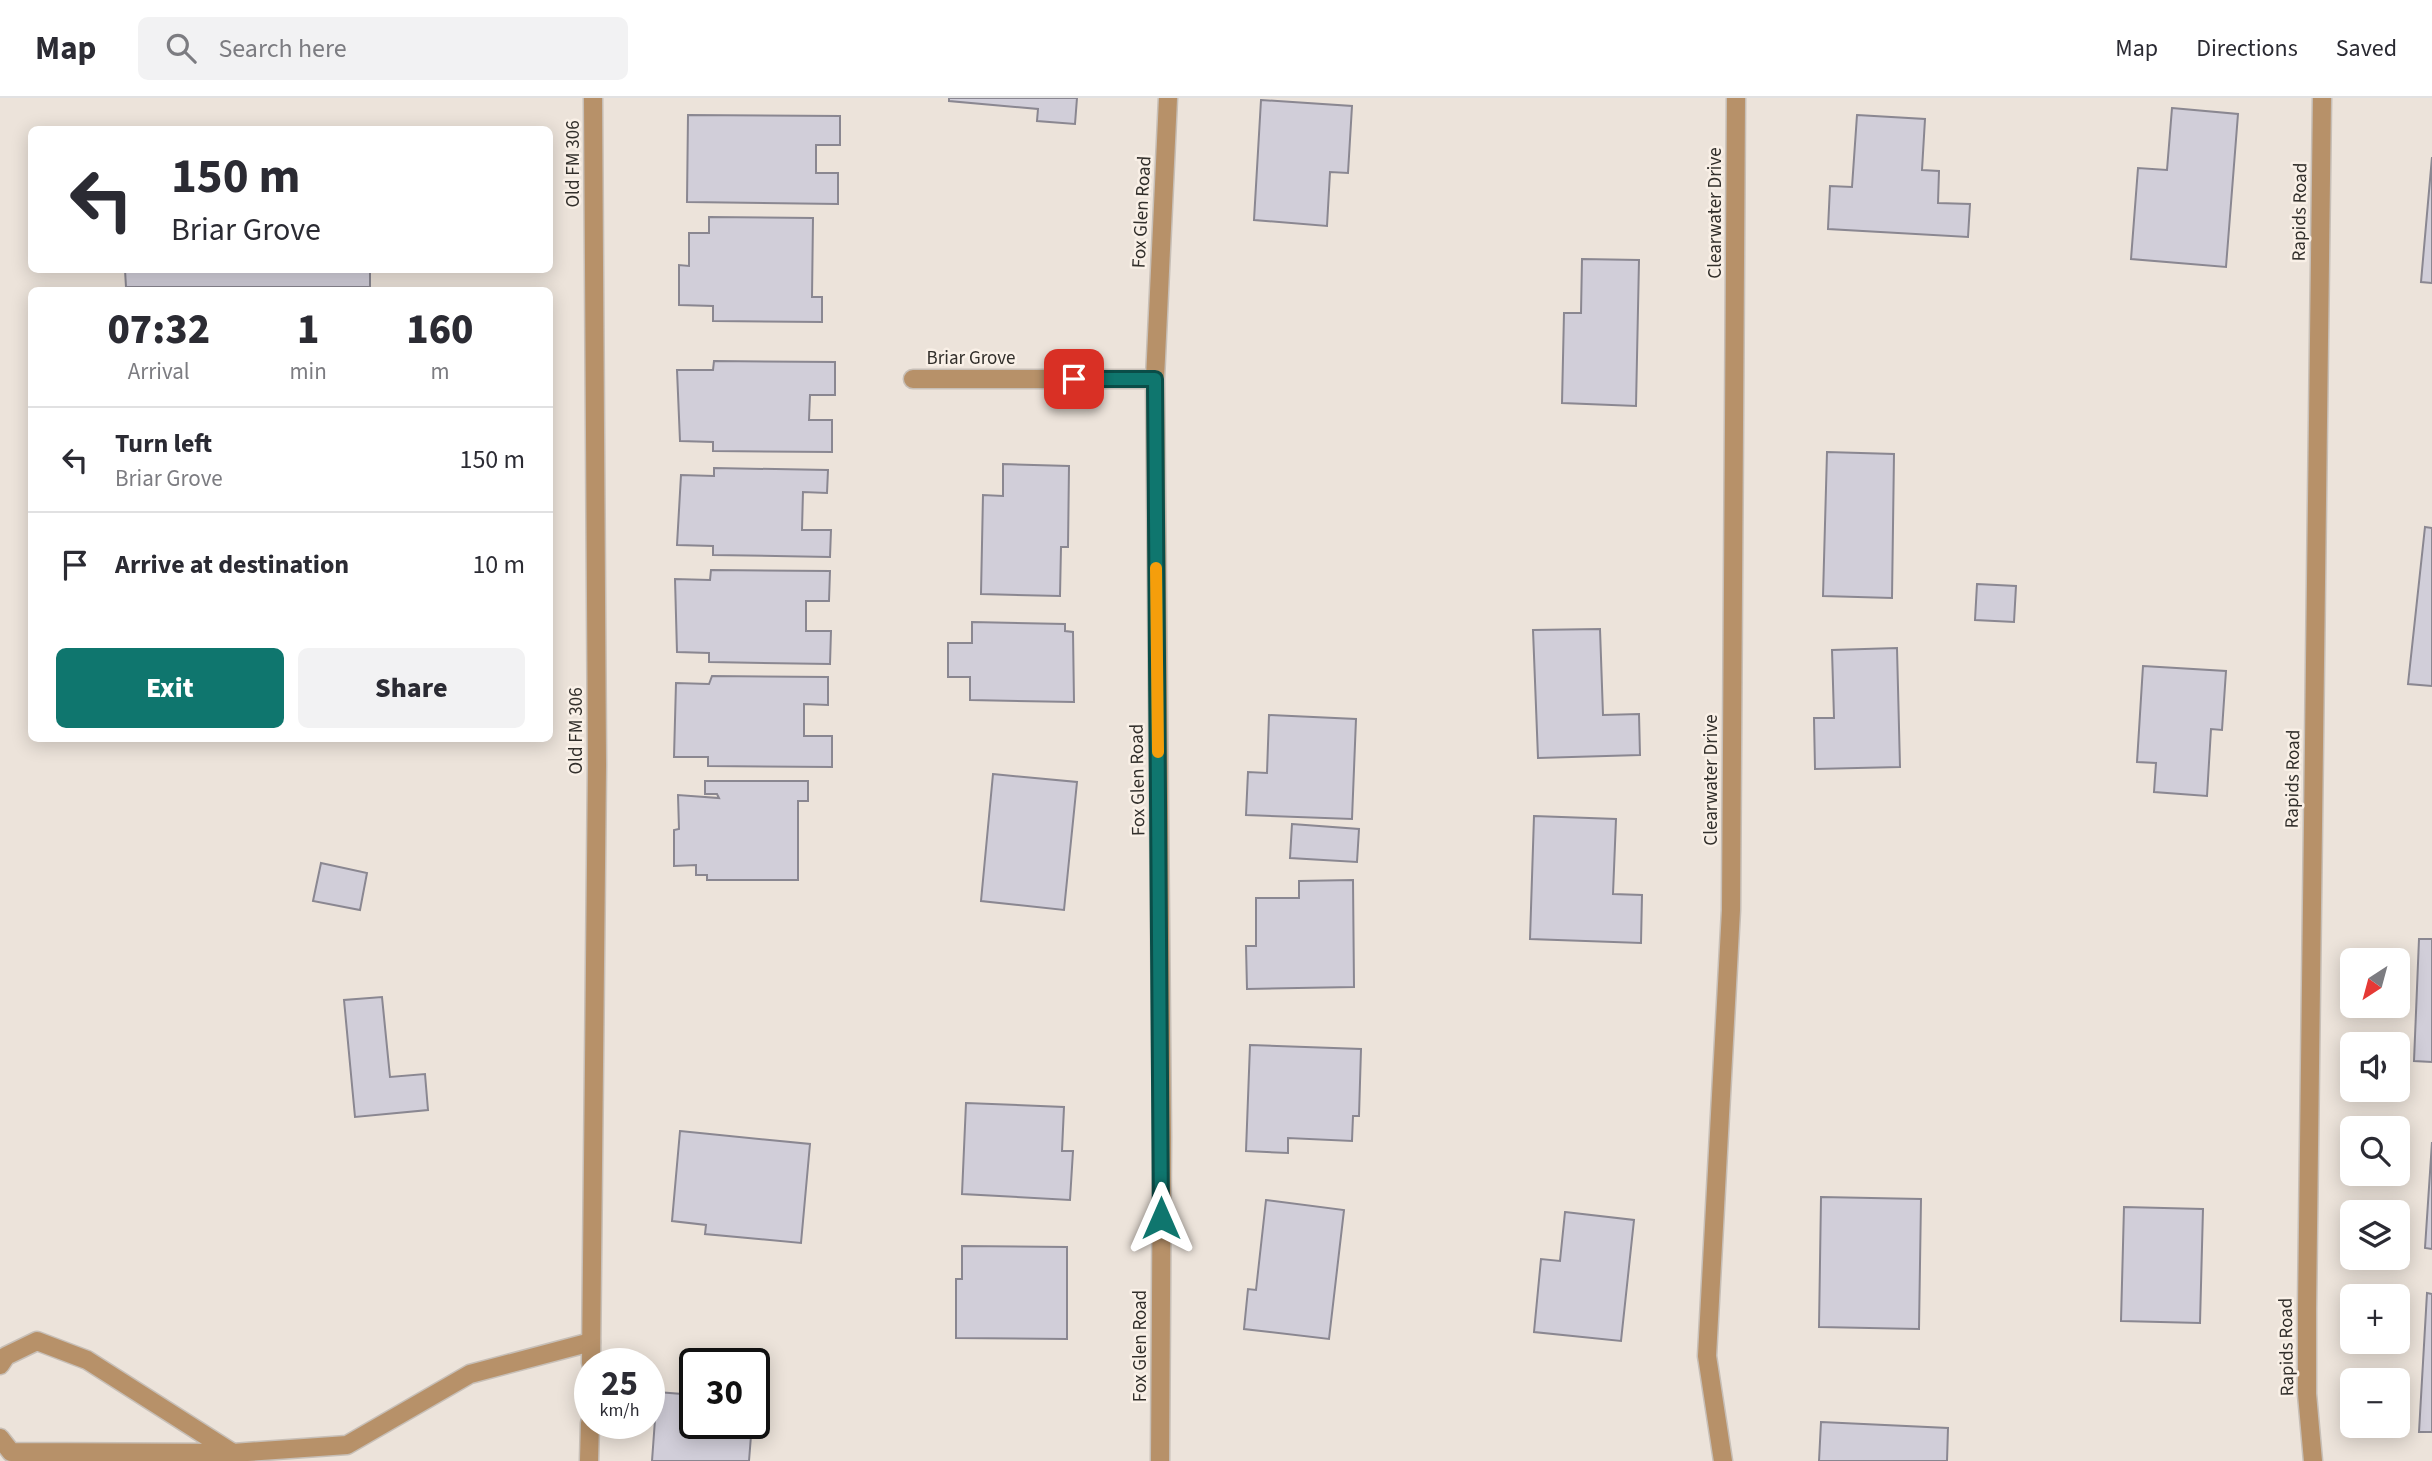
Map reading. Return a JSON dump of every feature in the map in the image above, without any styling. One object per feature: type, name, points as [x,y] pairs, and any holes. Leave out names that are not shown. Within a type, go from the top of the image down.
[{"type":"street","name":"Old FM 306","points":[[591,1348],[597,765],[593,98]]},
{"type":"street","name":"Fox Glen Road","points":[[1160,1461],[1162,1137],[1155,379],[1168,98]]},
{"type":"street","name":"Clearwater Drive","points":[[1723,1461],[1707,1356],[1731,910],[1736,98]]},
{"type":"street","name":"Rapids Road","points":[[2313,1461],[2307,1394],[2307,1308],[2322,98]]},
{"type":"street","name":"Briar Grove","points":[[913,379],[1155,379]]},
{"type":"street","points":[[0,1365],[6,1356],[37,1341],[88,1360],[233,1453]]},
{"type":"street","points":[[0,1438],[11,1452],[233,1453],[347,1445],[470,1374],[591,1342]]},
{"type":"street","points":[[589,1461],[590,1439]]},
{"type":"building","points":[[949,98],[1077,98],[1075,124],[1037,121],[1038,109],[949,101]]},
{"type":"building","points":[[1261,100],[1352,106],[1348,173],[1330,172],[1327,226],[1254,220]]},
{"type":"building","points":[[2172,108],[2238,114],[2226,267],[2131,259],[2138,168],[2167,170]]},
{"type":"building","points":[[688,115],[840,116],[840,145],[816,145],[816,173],[838,173],[838,204],[687,202]]},
{"type":"building","points":[[1857,115],[1925,119],[1922,170],[1939,171],[1938,203],[1970,204],[1968,237],[1828,229],[1830,186],[1852,187]]},
{"type":"building","points":[[2432,157],[2432,283],[2421,282]]},
{"type":"building","points":[[709,217],[813,218],[812,297],[822,297],[822,322],[713,321],[713,306],[679,305],[679,265],[689,266],[689,233],[709,233]]},
{"type":"building","points":[[1582,259],[1639,260],[1636,406],[1562,403],[1564,313],[1581,313]]},
{"type":"building","points":[[125,273],[370,273],[370,287],[126,287]]},
{"type":"building","points":[[714,361],[835,362],[835,395],[810,395],[809,420],[832,420],[832,452],[713,451],[713,442],[680,441],[677,370],[713,370]]},
{"type":"building","points":[[1827,452],[1894,454],[1892,598],[1823,596]]},
{"type":"building","points":[[1003,464],[1069,466],[1068,547],[1061,547],[1060,596],[981,594],[983,495],[1003,496]]},
{"type":"building","points":[[714,468],[828,470],[827,493],[803,492],[802,530],[831,530],[830,557],[713,555],[713,546],[677,545],[681,475],[714,476]]},
{"type":"building","points":[[2425,527],[2432,528],[2432,686],[2408,684]]},
{"type":"building","points":[[711,570],[830,571],[829,601],[806,601],[806,631],[831,631],[830,664],[709,662],[709,653],[677,652],[675,579],[710,580]]},
{"type":"building","points":[[1977,584],[2016,586],[2014,622],[1975,620]]},
{"type":"building","points":[[972,622],[1065,624],[1065,631],[1073,632],[1074,702],[970,700],[970,677],[948,677],[948,643],[972,643]]},
{"type":"building","points":[[1600,629],[1603,715],[1639,714],[1640,755],[1538,758],[1533,630]]},
{"type":"building","points":[[1897,648],[1900,767],[1815,769],[1814,718],[1834,718],[1832,650]]},
{"type":"building","points":[[2143,666],[2226,671],[2222,730],[2211,729],[2207,796],[2154,792],[2156,763],[2137,762]]},
{"type":"building","points":[[712,676],[828,677],[828,705],[804,704],[804,736],[832,736],[832,767],[708,766],[708,757],[674,757],[676,683],[709,684]]},
{"type":"building","points":[[1269,715],[1356,719],[1352,819],[1246,815],[1248,772],[1267,773]]},
{"type":"building","points":[[993,774],[1077,782],[1064,910],[981,901]]},
{"type":"building","points":[[705,781],[808,781],[808,801],[798,801],[798,880],[707,880],[707,875],[696,875],[696,865],[674,866],[674,830],[679,829],[678,795],[719,798],[717,794],[705,794]]},
{"type":"building","points":[[1534,816],[1616,819],[1613,894],[1642,895],[1641,943],[1530,939]]},
{"type":"building","points":[[1292,824],[1359,829],[1357,862],[1290,858]]},
{"type":"building","points":[[321,863],[367,873],[360,910],[313,901]]},
{"type":"building","points":[[1353,880],[1354,987],[1247,989],[1246,946],[1256,946],[1256,898],[1299,898],[1299,881]]},
{"type":"building","points":[[2419,939],[2432,939],[2432,1062],[2414,1061]]},
{"type":"building","points":[[382,997],[390,1077],[425,1074],[428,1110],[355,1117],[344,1000]]},
{"type":"building","points":[[1250,1045],[1361,1049],[1359,1116],[1353,1116],[1352,1141],[1288,1138],[1288,1153],[1246,1151]]},
{"type":"building","points":[[966,1103],[1064,1107],[1062,1151],[1073,1151],[1070,1200],[962,1194]]},
{"type":"building","points":[[680,1131],[810,1144],[801,1243],[705,1234],[706,1225],[672,1221]]},
{"type":"building","points":[[2432,1142],[2432,1249],[2425,1248]]},
{"type":"building","points":[[1821,1197],[1921,1199],[1919,1329],[1819,1327]]},
{"type":"building","points":[[1266,1200],[1344,1210],[1329,1339],[1244,1329],[1248,1289],[1256,1290]]},
{"type":"building","points":[[2124,1207],[2203,1209],[2200,1323],[2121,1321]]},
{"type":"building","points":[[1565,1212],[1634,1220],[1621,1341],[1534,1332],[1541,1259],[1560,1261]]},
{"type":"building","points":[[962,1246],[1067,1247],[1067,1339],[956,1338],[956,1279],[962,1279]]},
{"type":"building","points":[[2427,1293],[2432,1294],[2432,1432],[2419,1432]]},
{"type":"building","points":[[665,1393],[679,1394],[679,1439],[751,1439],[749,1461],[652,1461],[654,1439],[665,1439]]},
{"type":"building","points":[[1821,1422],[1948,1428],[1947,1461],[1819,1461]]},
{"type":"slow traffic","points":[[1156,568],[1158,752]]},
{"type":"route","points":[[1074,379],[1155,379],[1161,1218]]}]
